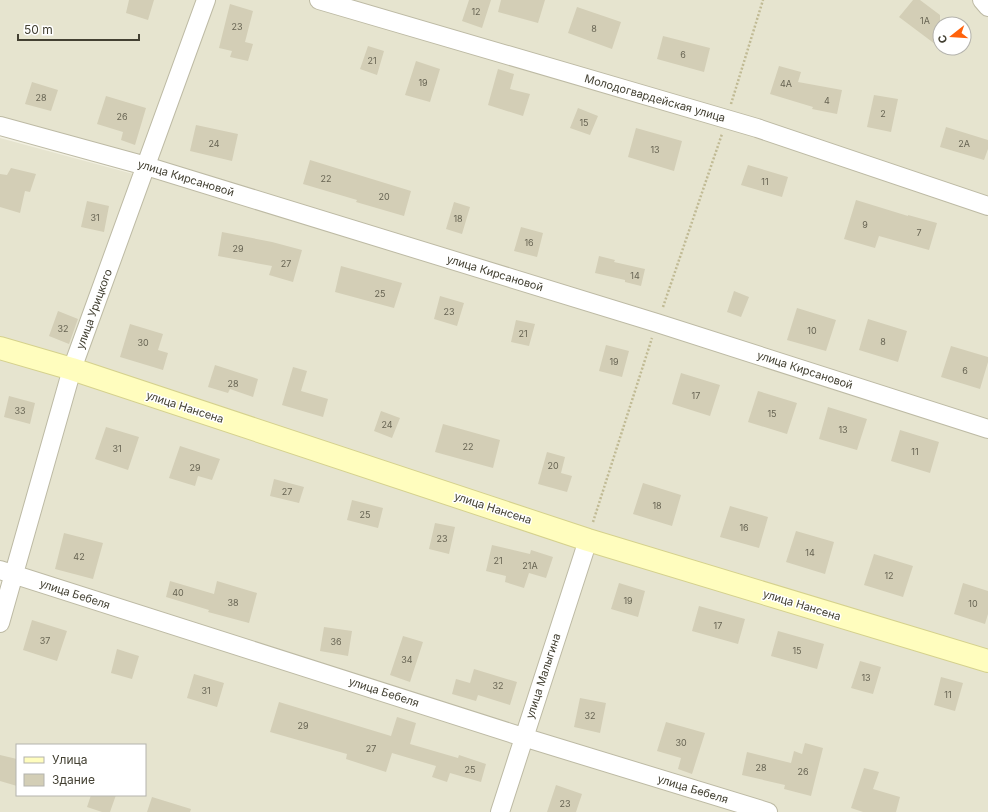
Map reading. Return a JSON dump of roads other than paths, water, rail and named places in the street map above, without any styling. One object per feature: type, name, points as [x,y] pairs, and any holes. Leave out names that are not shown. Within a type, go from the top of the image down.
[{"type":"main road","name":"улица Нансена","points":[[0,348],[72,369],[588,540],[988,661]]},
{"type":"street","name":"улица Урицкого","points":[[0,623],[7,572],[72,369],[206,0]]},
{"type":"street","name":"Молодогвардейская улица","points":[[319,0],[757,128],[988,206]]},
{"type":"street","points":[[982,0],[988,7]]},
{"type":"street","name":"улица Кирсановой","points":[[0,126],[146,166],[657,323],[988,429]]},
{"type":"street","name":"улица Малыгина","points":[[500,812],[523,737],[588,540]]},
{"type":"street","name":"улица Бебеля","points":[[7,572],[523,737],[768,812]]}]
